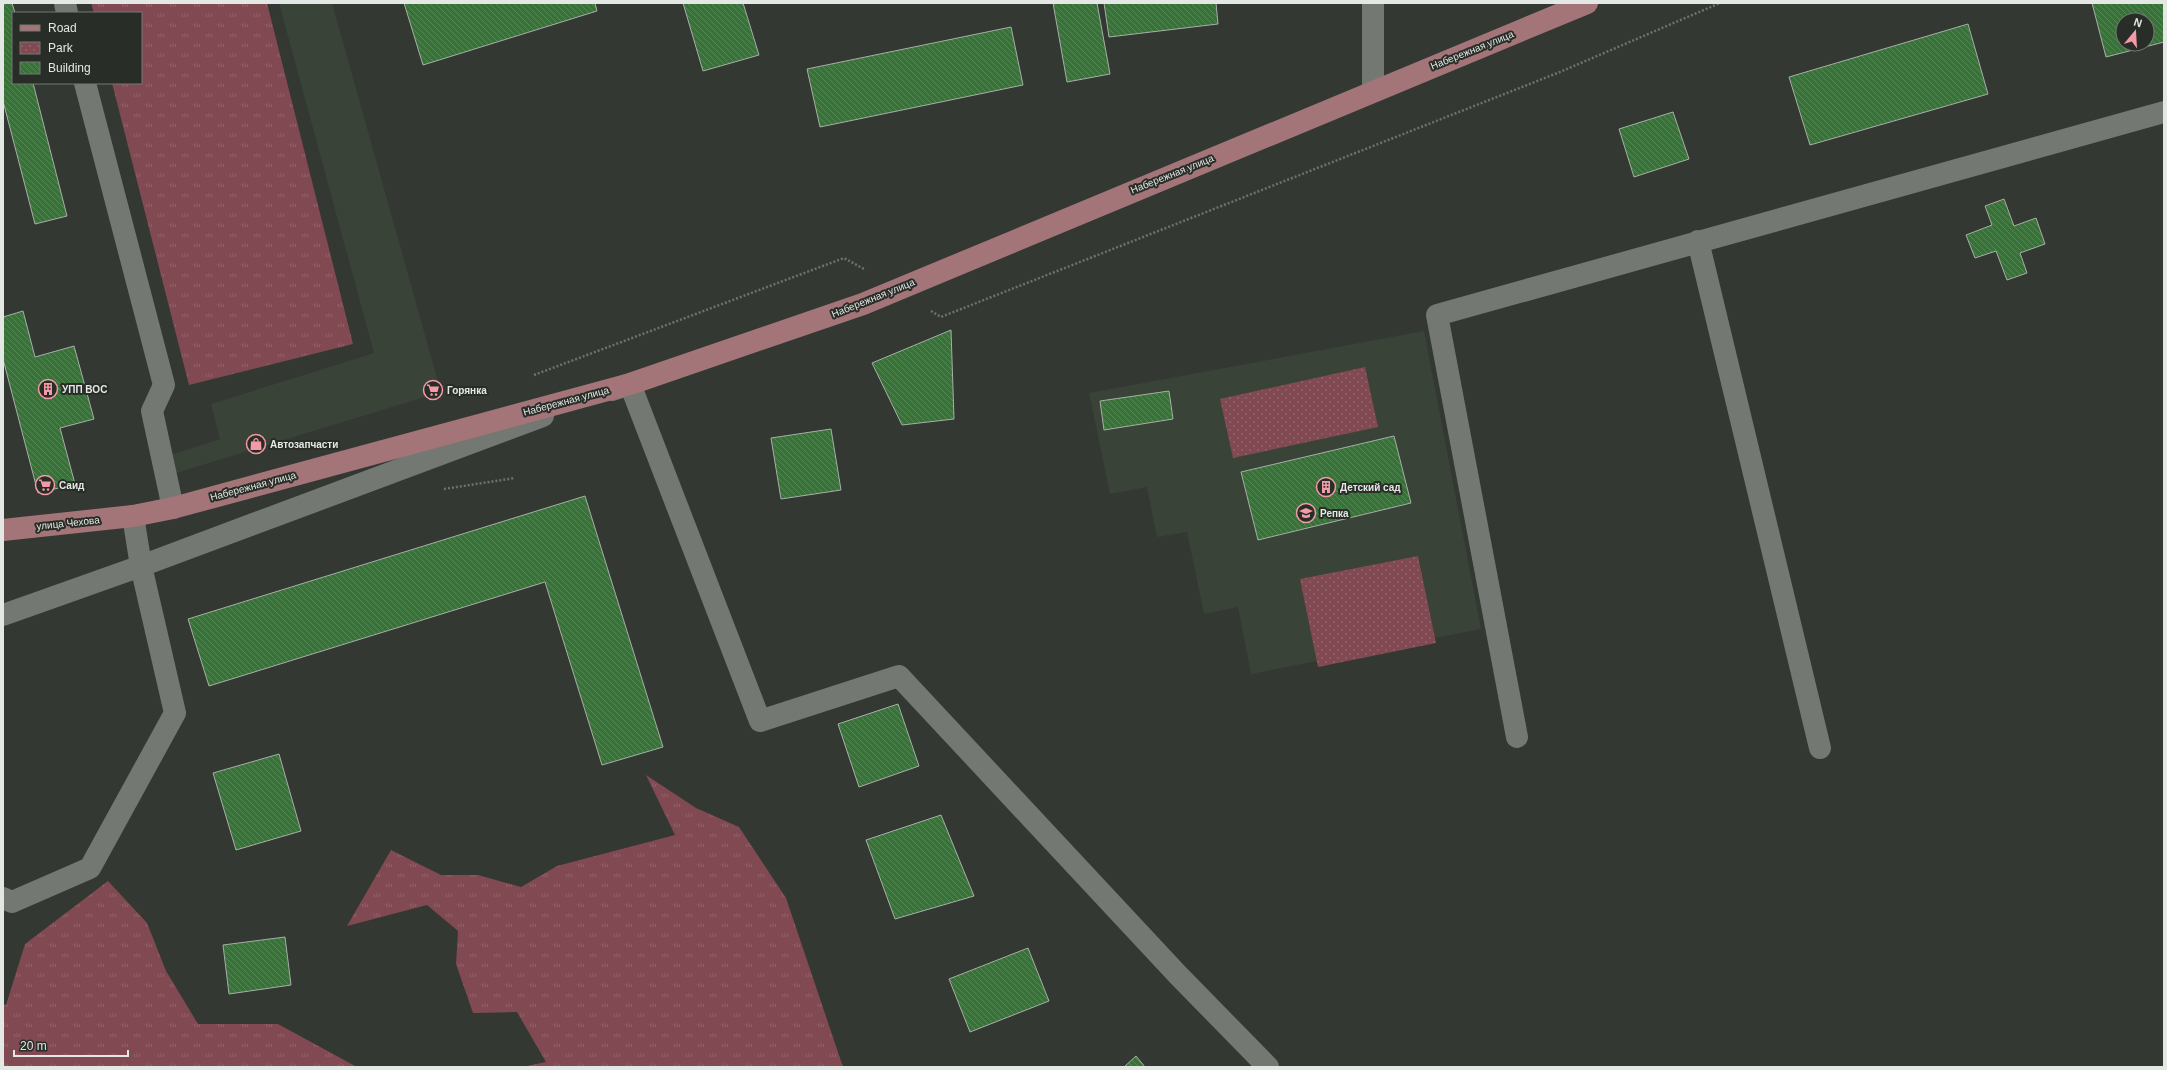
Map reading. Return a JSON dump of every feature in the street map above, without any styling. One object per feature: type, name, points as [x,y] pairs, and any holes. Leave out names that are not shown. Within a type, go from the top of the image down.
[{"type":"main road","name":"Набережная улица","points":[[133,516],[173,508],[630,384],[863,304],[1586,3]]},
{"type":"main road","name":"улица Чехова","points":[[3,530],[133,516]]},
{"type":"street","points":[[1373,3],[1373,91]]},
{"type":"street","points":[[85,84],[164,385],[152,411],[173,508]]},
{"type":"street","points":[[1517,737],[1437,315],[2164,112]]},
{"type":"street","points":[[1698,241],[1820,748]]},
{"type":"street","points":[[3,615],[141,566],[630,384],[760,721],[899,676],[1178,975],[1268,1067]]},
{"type":"street","points":[[3,898],[12,902],[90,868],[175,714],[141,566],[133,516]]},
{"type":"path","points":[[941,317],[1560,72],[1720,3]]},
{"type":"shaded area","points":[[279,3],[332,3],[441,392],[176,473],[171,455],[220,439],[211,404],[374,353]]},
{"type":"shaded area","name":"Репка","points":[[1424,331],[1481,629],[1251,674],[1238,607],[1204,614],[1187,532],[1157,537],[1147,487],[1110,494],[1089,393]]},
{"type":"green space","points":[[91,3],[267,3],[353,344],[189,385],[112,84],[142,84],[142,12],[94,12]]},
{"type":"green space","points":[[1365,367],[1378,427],[1233,458],[1220,399]]},
{"type":"green space","points":[[1418,556],[1436,643],[1318,667],[1300,579]]},
{"type":"green space","points":[[646,775],[696,808],[739,827],[786,898],[843,1067],[522,1067],[546,1062],[517,1012],[473,1013],[456,964],[458,931],[427,905],[347,926],[391,850],[441,875],[478,875],[521,887],[557,866],[675,835]]},
{"type":"green space","points":[[108,881],[147,923],[166,971],[198,1024],[278,1024],[357,1067],[3,1067],[3,1004],[6,1005],[25,944]]},
{"type":"building","points":[[3,3],[12,3],[15,12],[12,12],[12,84],[33,84],[67,216],[35,224],[3,101]]},
{"type":"building","points":[[404,3],[595,3],[597,11],[423,65]]},
{"type":"building","points":[[683,3],[743,3],[759,55],[703,71]]},
{"type":"building","points":[[1053,3],[1097,3],[1110,74],[1067,82]]},
{"type":"building","points":[[1104,3],[1216,3],[1218,24],[1109,37]]},
{"type":"building","points":[[2092,3],[2164,3],[2164,42],[2155,44],[2155,12],[2115,12],[2115,52],[2125,52],[2106,57]]},
{"type":"building","points":[[1968,24],[1988,94],[1810,145],[1789,77]]},
{"type":"building","points":[[1011,27],[1023,85],[820,127],[807,69]]},
{"type":"building","points":[[1673,112],[1689,159],[1634,177],[1619,129]]},
{"type":"building","points":[[2004,199],[2014,226],[2036,218],[2045,244],[2020,253],[2027,273],[2007,280],[1996,251],[1975,258],[1966,235],[1992,225],[1985,206]]},
{"type":"building","name":"УПП ВОС","points":[[23,311],[35,357],[74,346],[94,419],[60,428],[75,484],[38,493],[3,359],[3,317]]},
{"type":"building","points":[[951,330],[954,419],[902,425],[872,363]]},
{"type":"building","points":[[1169,391],[1173,419],[1104,430],[1100,401]]},
{"type":"building","points":[[831,429],[841,490],[781,499],[771,438]]},
{"type":"building","name":"Детский сад","points":[[1394,436],[1411,503],[1258,540],[1241,472]]},
{"type":"building","points":[[585,496],[663,747],[602,765],[545,582],[209,686],[188,619]]},
{"type":"building","points":[[898,704],[919,766],[859,787],[838,724]]},
{"type":"building","points":[[279,754],[301,831],[236,850],[213,773]]},
{"type":"building","points":[[941,815],[974,896],[895,919],[866,840]]},
{"type":"building","points":[[285,937],[291,985],[229,994],[223,945]]},
{"type":"building","points":[[1028,948],[1049,1001],[970,1032],[949,979]]},
{"type":"building","points":[[1136,1056],[1145,1067],[1124,1067]]},
{"type":"place","name":"УПП ВОС","points":[[48,389]]},
{"type":"place","name":"Горянка","points":[[433,390]]},
{"type":"place","name":"Автозапчасти","points":[[256,444]]},
{"type":"place","name":"Саид","points":[[45,485]]},
{"type":"place","name":"Детский сад","points":[[1326,487]]},
{"type":"place","name":"Репка","points":[[1306,513]]}]
